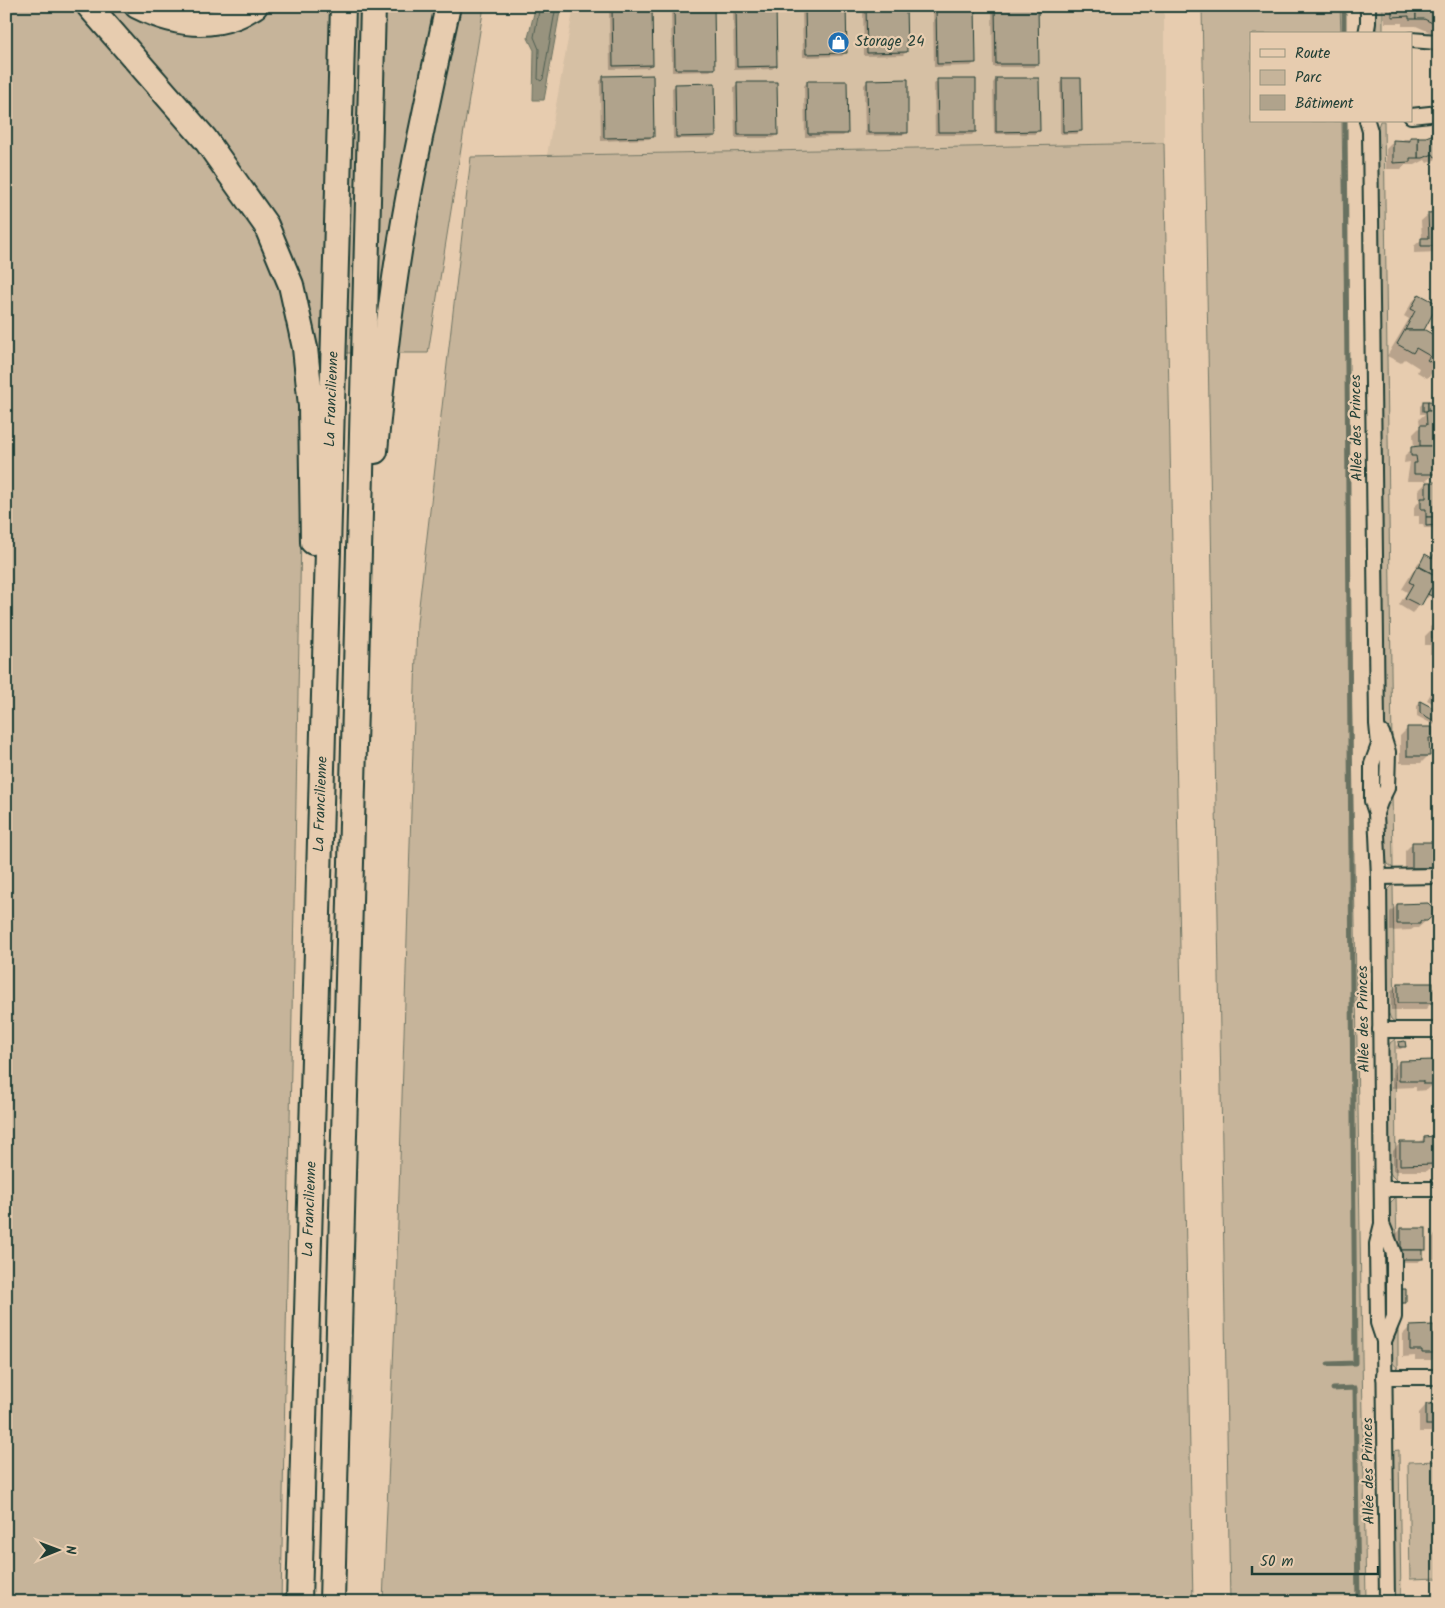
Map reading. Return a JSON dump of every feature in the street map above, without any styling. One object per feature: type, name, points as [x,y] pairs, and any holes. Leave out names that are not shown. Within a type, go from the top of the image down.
[{"type":"highway","points":[[89,6],[205,139],[266,225],[291,285],[305,348],[311,406],[313,581],[326,607]]},
{"type":"highway","points":[[138,6],[156,15],[182,22],[200,22],[234,17],[255,6]]},
{"type":"highway","name":"La Francilienne","points":[[300,1602],[344,6]]},
{"type":"highway","name":"La Francilienne","points":[[332,1602],[373,6]]},
{"type":"highway","points":[[360,484],[375,451],[394,284],[422,124],[448,6]]},
{"type":"street","points":[[1368,6],[1369,30]]},
{"type":"street","points":[[1412,40],[1437,42],[1439,44]]},
{"type":"street","points":[[1412,116],[1439,113]]},
{"type":"street","name":"Allée des Princes","points":[[1370,125],[1376,724],[1380,726],[1388,752],[1387,788],[1376,814],[1379,877],[1382,1224],[1394,1254],[1394,1317],[1384,1341],[1387,1602]]},
{"type":"street","points":[[1379,877],[1439,876]]},
{"type":"street","points":[[1380,1030],[1439,1030]]},
{"type":"street","points":[[1382,1189],[1439,1189]]},
{"type":"street","points":[[1384,1377],[1439,1377]]},
{"type":"shaded area","name":"Storage 24","points":[[574,6],[1164,6],[1164,143],[547,155]]},
{"type":"green space","points":[[6,6],[484,6],[428,353],[293,353],[299,389],[302,479],[281,1602],[6,1602]]},
{"type":"green space","points":[[1202,6],[1340,6],[1341,32],[1250,32],[1250,122],[1342,122],[1366,1602],[1230,1602]]},
{"type":"green space","points":[[1375,6],[1383,6],[1383,32],[1377,32]]},
{"type":"green space","points":[[1380,122],[1384,122],[1392,747],[1384,723],[1377,130]]},
{"type":"green space","points":[[1164,143],[1193,1602],[383,1602],[395,1319],[417,623],[471,157]]},
{"type":"green space","points":[[1392,789],[1393,868],[1385,858],[1384,832],[1386,806]]},
{"type":"green space","points":[[1393,885],[1395,1022],[1391,1019],[1388,1012],[1386,896],[1388,890]]},
{"type":"green space","points":[[1395,1039],[1396,1180],[1389,1171],[1388,1051],[1390,1043]]},
{"type":"green space","points":[[1396,1197],[1397,1250],[1390,1233],[1390,1203]]},
{"type":"green space","points":[[1385,1256],[1388,1260],[1388,1311],[1385,1313],[1383,1312],[1383,1257]]},
{"type":"green space","points":[[1398,1320],[1398,1368],[1393,1364],[1390,1345]]},
{"type":"green space","points":[[1399,1450],[1401,1602],[1394,1602],[1392,1451]]},
{"type":"green space","points":[[1439,1461],[1439,1578],[1410,1579],[1408,1462]]},
{"type":"water","points":[[538,6],[561,6],[544,100],[533,100],[534,50],[528,38],[535,9]]},
{"type":"building","points":[[612,6],[652,6],[653,65],[613,66]]},
{"type":"building","points":[[674,6],[714,6],[715,69],[675,69]]},
{"type":"building","points":[[736,6],[776,6],[777,66],[737,67]]},
{"type":"building","points":[[805,6],[846,6],[847,53],[806,54]]},
{"type":"building","points":[[866,6],[906,6],[907,52],[867,53]]},
{"type":"building","points":[[936,6],[975,6],[976,63],[937,64]]},
{"type":"building","points":[[995,6],[1038,6],[1039,64],[996,64]]},
{"type":"building","points":[[1392,6],[1416,6],[1416,19],[1409,19],[1409,16],[1392,17]]},
{"type":"building","points":[[1416,6],[1439,6],[1439,26],[1424,19],[1416,19]]},
{"type":"building","points":[[653,75],[654,137],[604,138],[603,76]]},
{"type":"building","points":[[996,78],[1039,78],[1040,131],[996,132]]},
{"type":"building","points":[[1062,78],[1081,78],[1082,131],[1063,132]]},
{"type":"building","points":[[908,79],[908,133],[868,133],[867,80]]},
{"type":"building","points":[[937,79],[976,79],[976,132],[938,132]]},
{"type":"building","points":[[807,81],[847,81],[848,134],[808,134]]},
{"type":"building","points":[[737,82],[777,82],[778,135],[738,135]]},
{"type":"building","points":[[715,83],[716,136],[676,137],[675,84]]},
{"type":"building","points":[[1439,132],[1439,155],[1435,157],[1433,154],[1418,158],[1418,137],[1426,137]]},
{"type":"building","points":[[1410,137],[1418,137],[1418,158],[1410,158],[1410,162],[1393,163],[1393,140],[1410,141]]},
{"type":"building","points":[[1439,212],[1439,246],[1421,246],[1421,238],[1429,238],[1428,213]]},
{"type":"building","points":[[1419,294],[1438,304],[1424,330],[1405,330],[1415,311],[1411,309]]},
{"type":"building","points":[[1405,330],[1425,330],[1439,338],[1439,367],[1427,360],[1430,356],[1416,348],[1413,353],[1397,344]]},
{"type":"building","points":[[1423,401],[1428,401],[1428,411],[1423,411]]},
{"type":"building","points":[[1428,401],[1439,402],[1439,411],[1428,411]]},
{"type":"building","points":[[1426,411],[1439,411],[1439,446],[1420,446],[1420,425],[1427,425]]},
{"type":"building","points":[[1439,446],[1439,456],[1434,456],[1435,474],[1414,474],[1414,463],[1417,463],[1416,456],[1411,456],[1411,447]]},
{"type":"building","points":[[1426,482],[1439,482],[1439,517],[1426,517],[1426,509],[1421,509],[1421,498],[1426,498]]},
{"type":"building","points":[[1426,517],[1439,517],[1439,525],[1426,526]]},
{"type":"building","points":[[1437,548],[1439,549],[1439,577],[1419,566],[1425,554],[1432,558]]},
{"type":"building","points":[[1417,566],[1439,577],[1435,589],[1431,588],[1421,606],[1405,598],[1413,584],[1409,582]]},
{"type":"building","points":[[1431,588],[1435,589],[1431,596],[1428,594]]},
{"type":"building","points":[[1437,619],[1439,619],[1439,648],[1437,648],[1437,638],[1432,638],[1432,628],[1437,628]]},
{"type":"building","points":[[1439,683],[1439,696],[1434,693]]},
{"type":"building","points":[[1439,700],[1439,711],[1434,709]]},
{"type":"building","points":[[1420,701],[1439,711],[1438,723],[1420,713]]},
{"type":"building","points":[[1407,727],[1432,727],[1432,738],[1429,738],[1430,756],[1407,756]]},
{"type":"building","points":[[1412,842],[1434,842],[1436,868],[1412,868]]},
{"type":"building","points":[[1428,903],[1437,912],[1427,921],[1420,921],[1420,924],[1397,924],[1397,904]]},
{"type":"building","points":[[1398,983],[1433,983],[1433,1003],[1398,1003]]},
{"type":"building","points":[[1405,1041],[1406,1047],[1399,1047],[1398,1042]]},
{"type":"building","points":[[1435,1060],[1436,1084],[1423,1084],[1423,1081],[1399,1081],[1399,1061]]},
{"type":"building","points":[[1435,1136],[1435,1164],[1400,1165],[1400,1142],[1424,1142],[1424,1137]]},
{"type":"building","points":[[1401,1228],[1426,1228],[1426,1250],[1401,1250]]},
{"type":"building","points":[[1401,1250],[1423,1250],[1423,1259],[1401,1259]]},
{"type":"building","points":[[1401,1289],[1406,1289],[1406,1303],[1402,1303]]},
{"type":"building","points":[[1434,1325],[1434,1353],[1410,1350],[1410,1326]]},
{"type":"building","points":[[1434,1332],[1439,1332],[1439,1353],[1434,1353]]},
{"type":"building","points":[[1426,1404],[1439,1404],[1439,1425],[1426,1425]]},
{"type":"building","points":[[1434,1425],[1439,1425],[1439,1431],[1434,1432]]},
{"type":"waterway","points":[[1344,6],[1344,32]]},
{"type":"waterway","points":[[1328,1364],[1355,1363],[1345,122]]},
{"type":"waterway","points":[[1333,1389],[1355,1388],[1358,1602]]},
{"type":"place","name":"Storage 24","points":[[839,42]]}]
